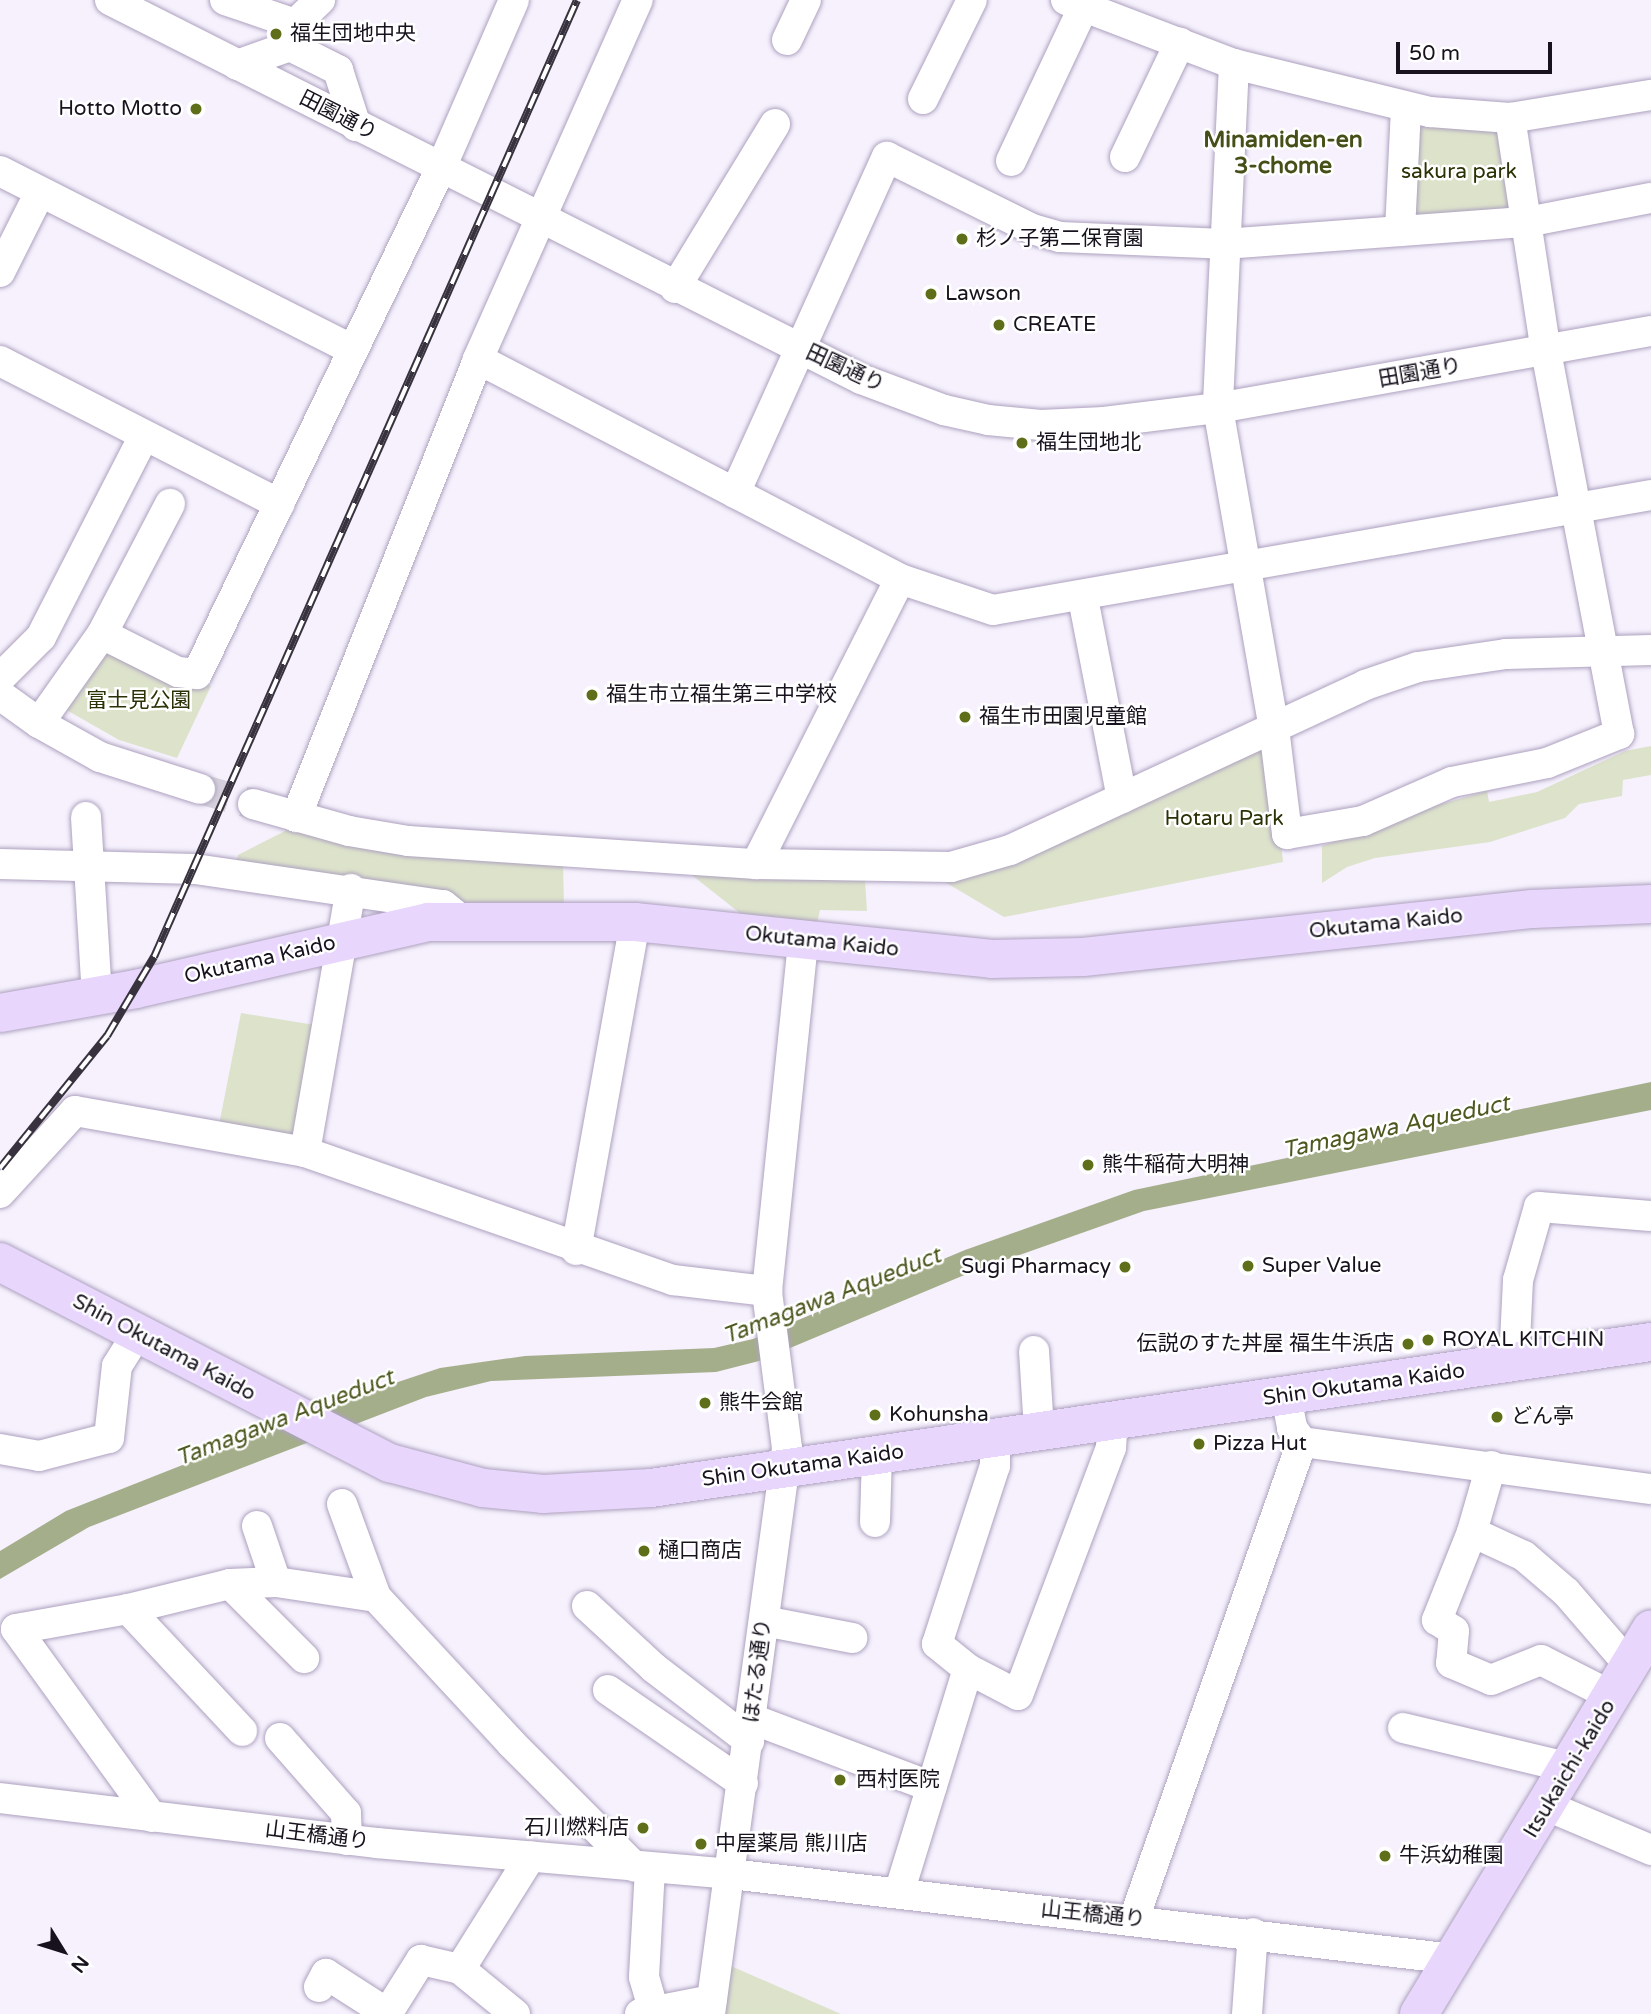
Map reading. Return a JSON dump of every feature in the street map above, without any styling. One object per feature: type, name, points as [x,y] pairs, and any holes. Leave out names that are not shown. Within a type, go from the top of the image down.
[{"type":"main road","name":"Okutama Kaido","points":[[0,1013],[97,997],[428,922],[635,922],[992,959],[1083,957],[1532,909],[1651,904]]},
{"type":"main road","name":"Shin Okutama Kaido","points":[[2,1269],[331,1436],[419,1474],[483,1488],[543,1494],[651,1488],[1651,1342]]},
{"type":"main road","name":"Itsukaichi-kaido","points":[[1419,2014],[1623,1682],[1651,1630]]},
{"type":"street","name":"田園通り","points":[[110,0],[142,7],[237,65],[675,288],[862,379],[944,410],[988,420],[1041,425],[1104,422],[1218,408],[1546,352],[1651,331]]},
{"type":"street","points":[[225,0],[295,24],[320,0]]},
{"type":"street","points":[[102,634],[178,672],[197,674],[441,168],[514,0]]},
{"type":"street","points":[[296,817],[478,359],[638,0]]},
{"type":"street","points":[[787,40],[806,0]]},
{"type":"street","points":[[923,99],[972,0]]},
{"type":"street","points":[[1011,161],[1075,3],[1234,64],[1406,108],[1510,118],[1651,95]]},
{"type":"street","points":[[1125,157],[1180,42]]},
{"type":"street","points":[[237,65],[290,46],[338,70],[356,125]]},
{"type":"street","points":[[1234,64],[1218,408],[1274,728],[1287,834],[1363,821],[1452,782],[1547,763],[1619,734],[1546,352],[1510,118]]},
{"type":"street","points":[[1400,231],[1406,108]]},
{"type":"street","points":[[675,288],[775,124]]},
{"type":"street","points":[[735,493],[887,157],[1032,229],[1060,237],[1224,244],[1527,222],[1651,198]]},
{"type":"street","points":[[0,171],[353,350]]},
{"type":"street","points":[[0,272],[40,192]]},
{"type":"street","points":[[478,359],[900,579],[993,610],[1083,598],[1651,495]]},
{"type":"street","points":[[0,360],[279,504]]},
{"type":"street","points":[[0,678],[41,637],[144,436]]},
{"type":"street","points":[[38,723],[102,634],[170,505]]},
{"type":"street","points":[[755,864],[900,579]]},
{"type":"street","points":[[1083,598],[1122,798]]},
{"type":"street","points":[[253,804],[296,817],[408,841],[755,864],[951,867],[1010,850],[1365,685],[1419,667],[1506,654],[1651,650]]},
{"type":"street","points":[[0,695],[38,723],[100,757],[200,789]]},
{"type":"street","points":[[86,817],[97,997]]},
{"type":"street","points":[[0,864],[195,869],[351,889],[443,905],[464,922]]},
{"type":"street","points":[[305,1152],[351,889]]},
{"type":"street","points":[[576,1250],[635,922]]},
{"type":"street","name":"ほたる通り","points":[[711,2007],[784,1468],[787,1431],[767,1290],[803,940]]},
{"type":"street","points":[[0,1193],[75,1111],[305,1152],[576,1250],[673,1280],[767,1290]]},
{"type":"street","points":[[1514,1362],[1518,1280],[1539,1207],[1651,1216]]},
{"type":"street","points":[[0,1449],[38,1456],[109,1438],[117,1366],[135,1335]]},
{"type":"street","points":[[1034,1351],[1039,1431]]},
{"type":"street","points":[[1286,1396],[1292,1428],[1302,1442],[1651,1489]]},
{"type":"street","points":[[995,1438],[995,1466],[937,1643],[968,1669],[1018,1695],[1111,1448],[1113,1422]]},
{"type":"street","points":[[1134,1919],[1302,1442]]},
{"type":"street","points":[[875,1522],[877,1455]]},
{"type":"street","points":[[1490,1466],[1472,1532],[1437,1620],[1454,1632],[1451,1663],[1491,1680],[1541,1660],[1623,1682]]},
{"type":"street","points":[[342,1504],[376,1597],[511,1743],[643,1868],[647,2012],[711,2007]]},
{"type":"street","points":[[257,1525],[275,1582]]},
{"type":"street","points":[[1472,1532],[1524,1556],[1566,1592],[1623,1682]]},
{"type":"street","points":[[152,1817],[8,1630],[128,1609],[230,1584],[275,1582],[376,1597]]},
{"type":"street","points":[[230,1584],[304,1658]]},
{"type":"street","points":[[587,1606],[654,1668],[750,1730],[932,1787]]},
{"type":"street","points":[[128,1609],[242,1731]]},
{"type":"street","points":[[764,1621],[852,1638]]},
{"type":"street","points":[[899,1893],[968,1669]]},
{"type":"street","points":[[608,1690],[743,1783]]},
{"type":"street","points":[[1403,1728],[1571,1768]]},
{"type":"street","points":[[280,1738],[346,1813],[347,1840]]},
{"type":"street","name":"山王橋通り","points":[[0,1798],[347,1840],[731,1874],[1134,1919],[1454,1959]]},
{"type":"street","points":[[1547,1807],[1651,1850]]},
{"type":"street","points":[[460,1969],[531,1856]]},
{"type":"street","points":[[1247,2014],[1253,1933]]},
{"type":"street","points":[[319,1987],[326,1974],[387,2013],[421,1960],[460,1969],[515,2014]]},
{"type":"green space","name":"sakura park","points":[[1417,115],[1504,133],[1519,208],[1414,226]]},
{"type":"green space","name":"富士見公園","points":[[113,638],[211,686],[177,758],[119,740],[63,708]]},
{"type":"green space","name":"Hotaru Park","points":[[1270,736],[1283,862],[1004,917],[933,875]]},
{"type":"green space","points":[[1651,746],[1651,775],[1623,780],[1622,796],[1579,804],[1565,818],[1490,842],[1375,858],[1347,867],[1322,883],[1322,846],[1393,818],[1487,791],[1489,802],[1537,792],[1625,751]]},
{"type":"green space","points":[[291,828],[334,843],[563,865],[564,905],[491,909],[235,868],[238,855]]},
{"type":"green space","points":[[688,872],[865,880],[867,911],[820,910],[817,924],[741,914]]},
{"type":"green space","points":[[241,1013],[321,1026],[301,1135],[217,1135]]},
{"type":"green space","points":[[724,1963],[841,2014],[718,2014]]},
{"type":"shaded area","points":[[1651,1082],[1651,1110],[1144,1211],[974,1271],[759,1361],[716,1372],[491,1381],[426,1397],[89,1527],[0,1579],[0,1551],[66,1511],[362,1394],[440,1368],[525,1356],[714,1348],[753,1339],[965,1250],[1134,1190]]},
{"type":"tunnel","points":[[200,789],[253,804]]},
{"type":"railway","points":[[0,1168],[107,1036],[154,957],[577,0]]},
{"type":"place","name":"福生団地中央","points":[[276,34]]},
{"type":"place","name":"Hotto Motto","points":[[196,109]]},
{"type":"place","name":"杉ノ子第二保育園","points":[[962,239]]},
{"type":"place","name":"Lawson","points":[[931,294]]},
{"type":"place","name":"CREATE","points":[[999,325]]},
{"type":"place","name":"福生団地北","points":[[1022,443]]},
{"type":"place","name":"福生市立福生第三中学校","points":[[592,695]]},
{"type":"place","name":"福生市田園児童館","points":[[965,717]]},
{"type":"place","name":"熊牛稲荷大明神","points":[[1088,1165]]},
{"type":"place","name":"Super Value","points":[[1248,1266]]},
{"type":"place","name":"Sugi Pharmacy","points":[[1125,1267]]},
{"type":"place","name":"ROYAL KITCHIN","points":[[1428,1340]]},
{"type":"place","name":"伝説のすた丼屋 福生牛浜店","points":[[1408,1344]]},
{"type":"place","name":"熊牛会館","points":[[705,1403]]},
{"type":"place","name":"Kohunsha","points":[[875,1415]]},
{"type":"place","name":"どん亭","points":[[1497,1417]]},
{"type":"place","name":"Pizza Hut","points":[[1199,1444]]},
{"type":"place","name":"樋口商店","points":[[644,1551]]},
{"type":"place","name":"西村医院","points":[[840,1780]]},
{"type":"place","name":"石川燃料店","points":[[643,1828]]},
{"type":"place","name":"中屋薬局 熊川店","points":[[701,1844]]},
{"type":"place","name":"牛浜幼稚園","points":[[1385,1856]]},
{"type":"district","name":"Minamiden-en 3-chome","points":[[1283,153]]},
{"type":"water label","name":"Tamagawa Aqueduct","points":[[1396,1127]]},
{"type":"water label","name":"Tamagawa Aqueduct","points":[[832,1296]]},
{"type":"water label","name":"Tamagawa Aqueduct","points":[[285,1418]]}]
